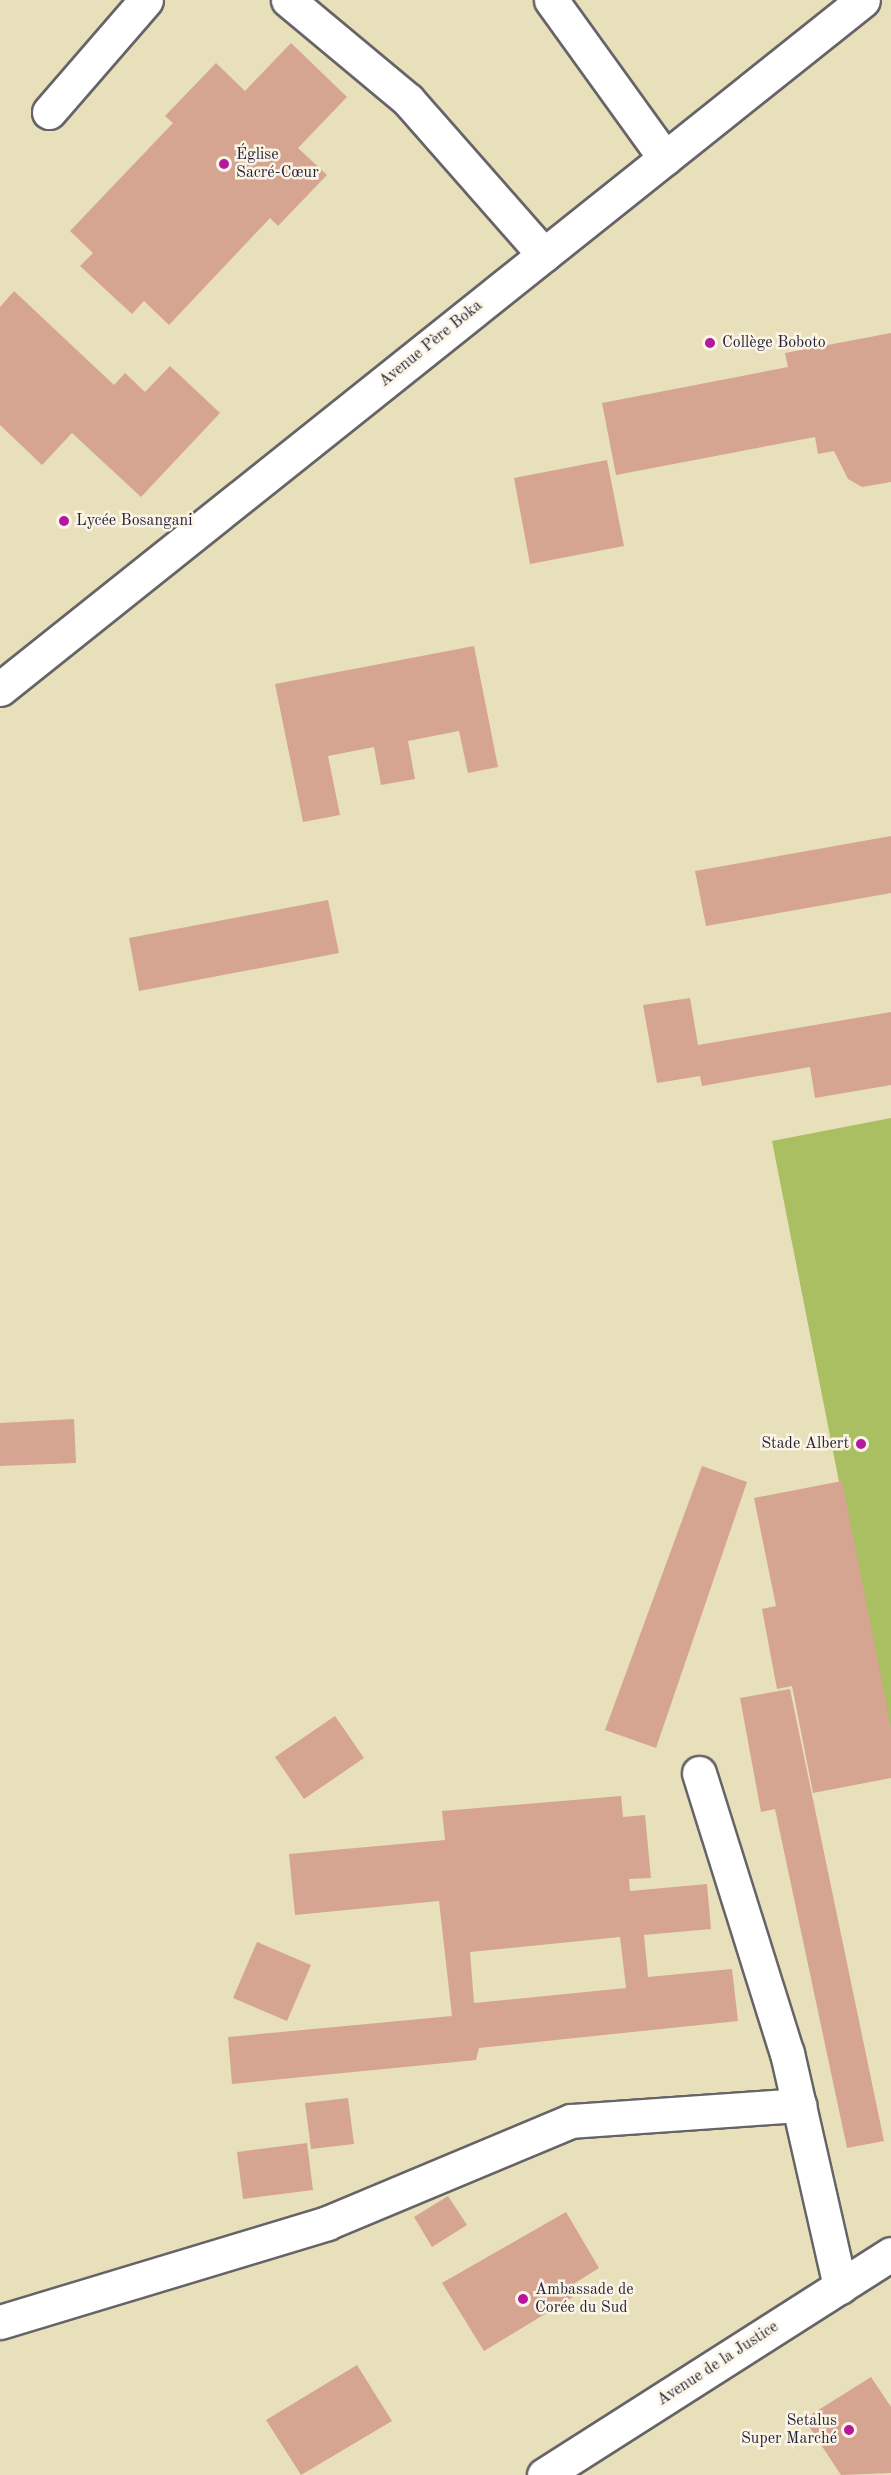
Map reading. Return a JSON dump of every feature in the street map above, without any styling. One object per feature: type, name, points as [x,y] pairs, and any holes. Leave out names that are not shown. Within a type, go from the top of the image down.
[{"type":"street","points":[[50,112],[146,0]]},
{"type":"street","points":[[288,0],[408,100],[544,255]]},
{"type":"street","points":[[551,0],[665,158]]},
{"type":"street","name":"Avenue Père Boka","points":[[0,689],[863,0]]},
{"type":"street","points":[[699,1773],[798,2105],[840,2287]]},
{"type":"street","points":[[0,2322],[327,2223],[571,2121],[798,2105]]},
{"type":"street","name":"Avenue de la Justice","points":[[544,2475],[891,2254]]},
{"type":"green space","name":"Stade Albert","points":[[891,1118],[891,1746],[772,1141]]},
{"type":"building","points":[[291,43],[347,97],[298,148],[327,175],[278,226],[270,218],[169,325],[144,301],[132,314],[80,266],[93,253],[70,231],[173,123],[165,116],[216,63],[245,91]]},
{"type":"building","points":[[14,291],[114,385],[125,373],[145,392],[170,366],[220,413],[141,497],[72,433],[42,465],[0,425],[0,307]]},
{"type":"building","points":[[891,333],[891,482],[862,487],[848,479],[834,451],[818,454],[815,437],[616,475],[602,403],[788,367],[785,353]]},
{"type":"building","points":[[607,460],[624,546],[530,564],[514,478]]},
{"type":"building","points":[[474,646],[498,767],[468,773],[459,731],[408,741],[415,779],[381,785],[374,747],[328,756],[340,815],[303,822],[275,684]]},
{"type":"building","points":[[891,836],[891,893],[706,926],[695,871]]},
{"type":"building","points":[[328,900],[339,953],[139,991],[129,938]]},
{"type":"building","points":[[690,998],[698,1045],[891,1012],[891,1085],[815,1098],[810,1067],[702,1086],[700,1076],[657,1083],[643,1005]]},
{"type":"building","points":[[74,1419],[76,1463],[0,1466],[0,1423]]},
{"type":"building","points":[[702,1466],[747,1482],[656,1748],[605,1730]]},
{"type":"building","points":[[842,1481],[891,1728],[891,1778],[813,1793],[792,1686],[777,1689],[762,1609],[776,1606],[754,1498]]},
{"type":"building","points":[[790,1689],[884,2141],[847,2148],[775,1809],[761,1812],[740,1698]]},
{"type":"building","points":[[335,1716],[364,1758],[304,1799],[275,1757]]},
{"type":"building","points":[[621,1796],[623,1817],[645,1815],[651,1878],[629,1879],[630,1891],[707,1884],[711,1929],[644,1935],[648,1977],[732,1969],[738,2021],[479,2048],[476,2060],[232,2084],[228,2037],[452,2016],[439,1901],[295,1915],[289,1854],[445,1840],[442,1811]],"holes":[[[620,1937],[626,1988],[474,2003],[470,1952]]]},
{"type":"building","points":[[257,1942],[311,1965],[287,2021],[233,1998]]},
{"type":"building","points":[[348,2098],[354,2144],[311,2149],[305,2103]]},
{"type":"building","points":[[307,2143],[313,2190],[243,2199],[237,2152]]},
{"type":"building","points":[[448,2196],[467,2225],[432,2247],[414,2217]]},
{"type":"building","points":[[566,2212],[599,2268],[567,2288],[573,2297],[484,2351],[442,2283]]},
{"type":"building","points":[[357,2365],[392,2421],[301,2475],[266,2420]]},
{"type":"building","points":[[871,2377],[891,2407],[891,2473],[841,2475],[804,2419]]},
{"type":"place","name":"Église Sacré-Cœur","points":[[224,164]]},
{"type":"place","name":"Collège Boboto","points":[[710,343]]},
{"type":"place","name":"Lycée Bosangani","points":[[64,521]]},
{"type":"place","name":"Stade Albert","points":[[861,1444]]},
{"type":"place","name":"Ambassade de Corée du Sud","points":[[523,2299]]},
{"type":"place","name":"Setalus Super Marché","points":[[849,2430]]}]
